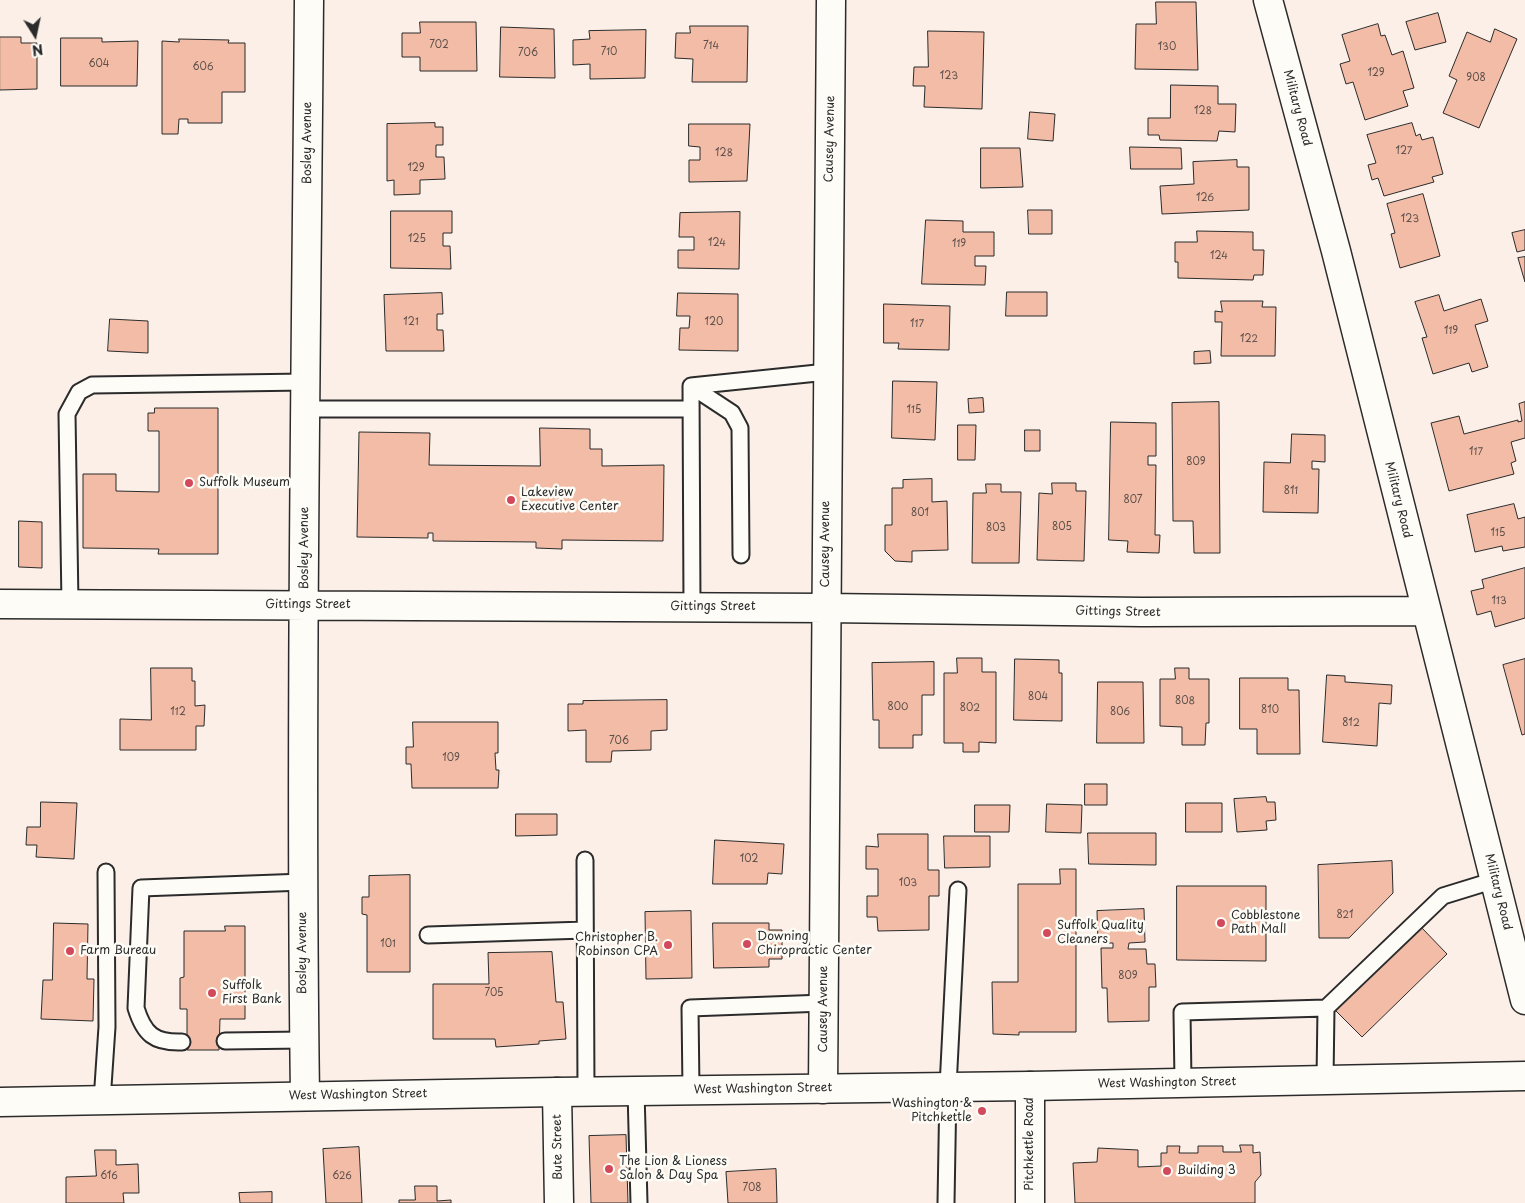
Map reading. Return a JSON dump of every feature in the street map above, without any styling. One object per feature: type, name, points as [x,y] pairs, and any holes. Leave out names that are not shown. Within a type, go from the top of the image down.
[{"type":"street","name":"Bosley Avenue","points":[[305,1096],[304,605],[309,0]]},
{"type":"street","name":"Causey Avenue","points":[[823,1088],[831,0]]},
{"type":"street","name":"Military Road","points":[[1268,0],[1336,251],[1525,1000]]},
{"type":"street","name":"Gittings Street","points":[[0,604],[692,607],[1142,612],[1426,611]]},
{"type":"street","name":"West Washington Street","points":[[0,1102],[586,1091],[1030,1086],[1525,1076]]},
{"type":"street","name":"Pitchkettle Road","points":[[1030,1086],[1030,1203]]},
{"type":"street","name":"Bute Street","points":[[557,1092],[559,1203]]},
{"type":"lane","points":[[691,386],[828,372]]},
{"type":"lane","points":[[70,604],[67,414],[79,392],[92,385],[306,382]]},
{"type":"lane","points":[[691,386],[692,607]]},
{"type":"lane","points":[[691,386],[732,413],[740,428],[741,555]]},
{"type":"lane","points":[[306,409],[691,409]]},
{"type":"lane","points":[[585,860],[586,1091]]},
{"type":"lane","points":[[102,1101],[107,1027],[106,872]]},
{"type":"lane","points":[[1183,1082],[1182,1012],[1326,1008],[1443,896],[1495,880]]},
{"type":"lane","points":[[182,1042],[166,1043],[153,1036],[140,1023],[136,1008],[141,888],[304,882]]},
{"type":"lane","points":[[946,1203],[948,1087],[958,890]]},
{"type":"lane","points":[[428,935],[585,930]]},
{"type":"lane","points":[[691,1090],[690,1008],[824,1003]]},
{"type":"lane","points":[[1325,1080],[1326,1008]]},
{"type":"lane","points":[[225,1041],[304,1040]]},
{"type":"lane","points":[[636,1091],[639,1203]]},
{"type":"building","points":[[1156,2],[1196,2],[1198,70],[1135,69],[1136,24],[1156,24]]},
{"type":"building","points":[[1438,13],[1446,42],[1415,50],[1406,22]]},
{"type":"building","points":[[420,22],[476,22],[477,71],[420,71],[420,57],[402,57],[402,33],[420,33]]},
{"type":"building","points":[[1378,24],[1381,36],[1385,35],[1392,55],[1403,51],[1414,88],[1403,91],[1408,106],[1365,120],[1353,82],[1346,84],[1340,64],[1350,61],[1342,35]]},
{"type":"building","points":[[690,26],[748,26],[747,82],[692,82],[693,59],[675,58],[676,33],[690,33]]},
{"type":"building","points":[[501,27],[554,29],[555,78],[500,77]]},
{"type":"building","points":[[1495,29],[1517,39],[1479,128],[1443,113],[1457,80],[1449,76],[1467,32],[1490,42]]},
{"type":"building","points":[[646,30],[645,78],[590,79],[590,64],[573,65],[573,40],[590,39],[589,31]]},
{"type":"building","points":[[928,31],[984,32],[982,109],[924,107],[925,86],[913,86],[914,67],[928,67]]},
{"type":"building","points":[[0,37],[21,37],[21,43],[37,43],[37,89],[0,90]]},
{"type":"building","points":[[61,38],[102,38],[102,42],[138,41],[137,86],[61,86]]},
{"type":"building","points":[[179,39],[229,40],[228,43],[245,43],[245,92],[222,92],[222,123],[188,123],[188,119],[179,119],[178,134],[162,134],[162,41],[179,42]]},
{"type":"building","points":[[1171,85],[1218,86],[1218,104],[1236,104],[1235,132],[1219,131],[1217,141],[1160,140],[1159,135],[1148,135],[1148,118],[1170,118]]},
{"type":"building","points":[[1030,112],[1055,114],[1053,141],[1028,139]]},
{"type":"building","points":[[435,123],[435,127],[443,127],[443,145],[436,145],[436,157],[444,157],[445,179],[420,180],[420,194],[394,195],[394,180],[387,181],[387,124]]},
{"type":"building","points":[[1412,123],[1416,136],[1420,134],[1422,140],[1433,137],[1443,174],[1432,177],[1434,182],[1384,196],[1378,178],[1372,180],[1368,165],[1376,163],[1367,135]]},
{"type":"building","points":[[689,124],[750,124],[747,181],[689,182],[689,160],[700,160],[700,147],[689,146]]},
{"type":"building","points":[[1130,147],[1181,148],[1182,169],[1131,169]]},
{"type":"building","points":[[981,148],[1020,148],[1023,187],[981,188]]},
{"type":"building","points":[[1237,160],[1237,167],[1249,167],[1249,210],[1162,214],[1160,186],[1194,184],[1193,162]]},
{"type":"building","points":[[1423,194],[1440,256],[1400,268],[1391,234],[1395,233],[1387,204]]},
{"type":"building","points":[[1028,210],[1052,210],[1052,234],[1029,234]]},
{"type":"building","points":[[391,211],[452,211],[452,233],[443,233],[443,246],[450,246],[451,269],[391,268]]},
{"type":"building","points":[[740,212],[739,269],[678,268],[678,250],[694,250],[694,237],[679,237],[680,213]]},
{"type":"building","points":[[926,220],[963,221],[963,232],[994,232],[994,256],[975,256],[975,266],[986,266],[985,285],[922,284]]},
{"type":"building","points":[[1525,230],[1525,250],[1517,252],[1512,233]]},
{"type":"building","points":[[1197,231],[1253,232],[1253,250],[1264,250],[1263,275],[1254,275],[1253,280],[1178,278],[1178,262],[1175,262],[1175,242],[1197,242]]},
{"type":"building","points":[[1525,257],[1525,282],[1518,258]]},
{"type":"building","points":[[1007,292],[1047,292],[1047,316],[1006,316]]},
{"type":"building","points":[[442,293],[443,314],[437,314],[437,330],[443,330],[444,351],[386,351],[384,295]]},
{"type":"building","points":[[678,293],[738,294],[738,351],[679,350],[680,328],[689,328],[690,316],[677,316]]},
{"type":"building","points":[[1439,295],[1444,311],[1481,299],[1488,321],[1475,325],[1488,367],[1472,372],[1469,363],[1433,374],[1422,338],[1427,337],[1415,302]]},
{"type":"building","points":[[1221,301],[1263,301],[1262,307],[1276,307],[1275,356],[1221,356],[1222,322],[1215,322],[1215,311],[1222,312]]},
{"type":"building","points":[[884,304],[950,306],[949,350],[898,349],[899,343],[884,343]]},
{"type":"building","points":[[110,319],[148,321],[148,353],[108,351]]},
{"type":"building","points":[[1210,351],[1211,363],[1194,364],[1194,352]]},
{"type":"building","points":[[893,381],[937,382],[935,440],[892,438]]},
{"type":"building","points":[[983,398],[984,412],[969,413],[968,399]]},
{"type":"building","points":[[1219,402],[1220,553],[1194,553],[1193,521],[1173,521],[1172,403]]},
{"type":"building","points":[[1525,402],[1525,438],[1511,442],[1516,461],[1511,463],[1514,474],[1449,491],[1431,423],[1459,416],[1464,434],[1518,420],[1518,422],[1522,421],[1519,404]]},
{"type":"building","name":"Suffolk Museum","points":[[155,408],[218,408],[218,554],[158,554],[159,549],[83,548],[83,474],[116,474],[116,491],[159,492],[159,431],[148,431],[148,413],[154,413]]},
{"type":"building","points":[[1111,422],[1156,423],[1156,456],[1148,456],[1148,465],[1156,465],[1155,535],[1160,535],[1159,553],[1127,552],[1128,541],[1109,540]]},
{"type":"building","points":[[958,425],[976,425],[975,460],[958,460]]},
{"type":"building","name":"Lakeview Executive Center","points":[[540,428],[590,429],[590,449],[602,449],[602,466],[664,465],[663,541],[562,540],[562,549],[536,548],[536,542],[433,541],[433,533],[428,533],[428,538],[357,537],[359,432],[430,433],[429,465],[540,466]]},
{"type":"building","points":[[1025,430],[1040,430],[1040,451],[1025,451]]},
{"type":"building","points":[[1292,434],[1325,435],[1325,462],[1312,461],[1312,469],[1319,469],[1318,513],[1263,512],[1264,462],[1290,463]]},
{"type":"building","points":[[932,479],[932,502],[947,501],[948,550],[912,551],[912,562],[895,561],[885,551],[885,525],[892,525],[892,488],[903,488],[903,480]]},
{"type":"building","points":[[1052,483],[1076,483],[1076,491],[1086,491],[1084,561],[1037,560],[1039,493],[1052,494]]},
{"type":"building","points":[[986,484],[1001,484],[1001,492],[1021,492],[1019,563],[972,563],[973,493],[986,493]]},
{"type":"building","points":[[1514,504],[1518,519],[1525,517],[1525,547],[1503,551],[1502,546],[1475,552],[1467,515]]},
{"type":"building","points":[[19,521],[42,522],[42,568],[19,567]]},
{"type":"building","points":[[1525,568],[1525,618],[1495,627],[1491,611],[1477,615],[1471,591],[1484,588],[1482,580]]},
{"type":"building","points":[[957,658],[982,658],[982,672],[996,672],[996,743],[979,742],[979,752],[963,752],[963,743],[944,743],[944,673],[957,673]]},
{"type":"building","points":[[1015,659],[1059,660],[1059,673],[1062,673],[1062,721],[1014,720]]},
{"type":"building","points":[[1525,659],[1525,734],[1522,735],[1503,665]]},
{"type":"building","points":[[934,662],[934,695],[922,695],[922,735],[913,735],[913,748],[879,748],[879,720],[873,720],[872,663]]},
{"type":"building","points":[[151,668],[192,668],[192,681],[195,681],[195,706],[205,705],[204,726],[196,726],[196,750],[120,750],[120,719],[151,720]]},
{"type":"building","points":[[1175,668],[1189,668],[1189,679],[1209,679],[1209,723],[1206,723],[1205,745],[1182,745],[1182,727],[1160,726],[1160,679],[1175,679]]},
{"type":"building","points":[[1327,675],[1345,676],[1345,682],[1392,685],[1391,704],[1379,703],[1377,746],[1323,742]]},
{"type":"building","points":[[1240,678],[1288,678],[1288,690],[1299,690],[1300,754],[1257,754],[1257,729],[1240,729]]},
{"type":"building","points":[[1098,682],[1143,682],[1144,743],[1097,743]]},
{"type":"building","points":[[667,700],[667,730],[651,731],[651,750],[612,751],[611,762],[586,762],[586,730],[568,731],[568,704],[583,704],[583,701]]},
{"type":"building","points":[[413,722],[498,722],[498,753],[495,753],[496,770],[499,770],[498,788],[412,788],[411,764],[406,764],[406,747],[413,747]]},
{"type":"building","points":[[1085,784],[1107,784],[1107,805],[1085,805]]},
{"type":"building","points":[[1266,797],[1267,802],[1275,802],[1276,820],[1266,821],[1267,830],[1237,832],[1234,799]]},
{"type":"building","points":[[41,802],[77,803],[74,859],[36,857],[37,845],[26,845],[27,827],[40,827]]},
{"type":"building","points":[[1186,803],[1222,803],[1222,832],[1186,832]]},
{"type":"building","points":[[1047,804],[1082,805],[1081,833],[1046,832]]},
{"type":"building","points":[[975,805],[1010,805],[1009,832],[975,832]]},
{"type":"building","points":[[516,814],[557,814],[557,835],[516,836]]},
{"type":"building","points":[[1088,833],[1156,833],[1156,865],[1089,864]]},
{"type":"building","points":[[878,834],[928,834],[928,870],[939,870],[939,896],[929,896],[929,930],[878,931],[877,917],[867,917],[867,896],[878,896],[878,869],[866,869],[866,846],[878,847]]},
{"type":"building","points":[[944,836],[990,836],[990,867],[945,868]]},
{"type":"building","points":[[715,840],[784,844],[782,874],[768,873],[767,884],[713,884]]},
{"type":"building","points":[[1392,861],[1393,893],[1349,938],[1319,938],[1318,865]]},
{"type":"building","name":"Suffolk Quality Cleaners","points":[[1060,869],[1076,869],[1076,1032],[1019,1032],[1019,1035],[993,1034],[992,982],[1018,982],[1018,884],[1060,884]]},
{"type":"building","points":[[410,875],[410,972],[367,972],[367,915],[362,914],[362,897],[369,897],[369,876]]},
{"type":"building","name":"Cobblestone Path Mall","points":[[1177,886],[1266,886],[1266,961],[1177,960]]},
{"type":"building","points":[[1144,909],[1145,942],[1129,943],[1128,949],[1146,949],[1147,964],[1155,964],[1156,987],[1149,987],[1149,1021],[1108,1022],[1107,988],[1102,988],[1101,948],[1113,948],[1113,943],[1098,943],[1097,911]]},
{"type":"building","name":"Christopher B. Robinson CPA","points":[[691,911],[692,978],[646,979],[645,912]]},
{"type":"building","name":"Farm Bureau","points":[[54,923],[88,924],[87,979],[94,979],[93,1021],[41,1019],[43,980],[52,980]]},
{"type":"building","name":"Downing Chiropractic Center","points":[[713,923],[769,923],[769,930],[782,930],[782,959],[769,959],[769,967],[714,968]]},
{"type":"building","name":"Suffolk First Bank","points":[[225,926],[245,926],[245,1019],[220,1019],[219,1050],[187,1050],[187,1009],[180,1009],[180,978],[184,977],[184,931],[225,931]]},
{"type":"building","points":[[1421,927],[1447,954],[1362,1037],[1335,1010]]},
{"type":"building","points":[[552,952],[556,1002],[563,1002],[566,1039],[539,1041],[539,1044],[496,1047],[495,1039],[433,1039],[433,984],[489,984],[488,953]]},
{"type":"building","name":"The Lion & Lioness Salon & Day Spa","points":[[626,1135],[628,1203],[591,1203],[589,1136]]},
{"type":"building","name":"Building 3","points":[[1240,1145],[1253,1145],[1253,1153],[1260,1152],[1261,1175],[1255,1182],[1255,1203],[1075,1203],[1073,1163],[1097,1162],[1098,1148],[1138,1150],[1138,1167],[1161,1166],[1161,1153],[1167,1153],[1167,1146],[1180,1146],[1179,1153],[1198,1153],[1198,1146],[1223,1146],[1223,1152],[1241,1152]]},
{"type":"building","points":[[359,1147],[362,1203],[326,1203],[323,1149]]},
{"type":"building","points":[[95,1150],[116,1150],[116,1165],[138,1164],[139,1193],[123,1193],[124,1203],[66,1203],[66,1177],[96,1176]]},
{"type":"building","points":[[776,1169],[777,1203],[728,1203],[726,1172]]},
{"type":"building","points":[[415,1186],[437,1186],[437,1201],[451,1200],[451,1203],[399,1203],[399,1200],[415,1200]]},
{"type":"building","points":[[272,1192],[272,1203],[240,1203],[239,1193]]},
{"type":"place","name":"Suffolk Museum","points":[[189,483]]},
{"type":"place","name":"Lakeview Executive Center","points":[[511,500]]},
{"type":"place","name":"Cobblestone Path Mall","points":[[1221,923]]},
{"type":"place","name":"Suffolk Quality Cleaners","points":[[1047,933]]},
{"type":"place","name":"Downing Chiropractic Center","points":[[747,944]]},
{"type":"place","name":"Christopher B. Robinson CPA","points":[[668,945]]},
{"type":"place","name":"Farm Bureau","points":[[70,951]]},
{"type":"place","name":"Suffolk First Bank","points":[[212,993]]},
{"type":"place","name":"Washington & Pitchkettle","points":[[982,1111]]},
{"type":"place","name":"The Lion & Lioness Salon & Day Spa","points":[[609,1169]]},
{"type":"place","name":"Building 3","points":[[1167,1171]]}]
